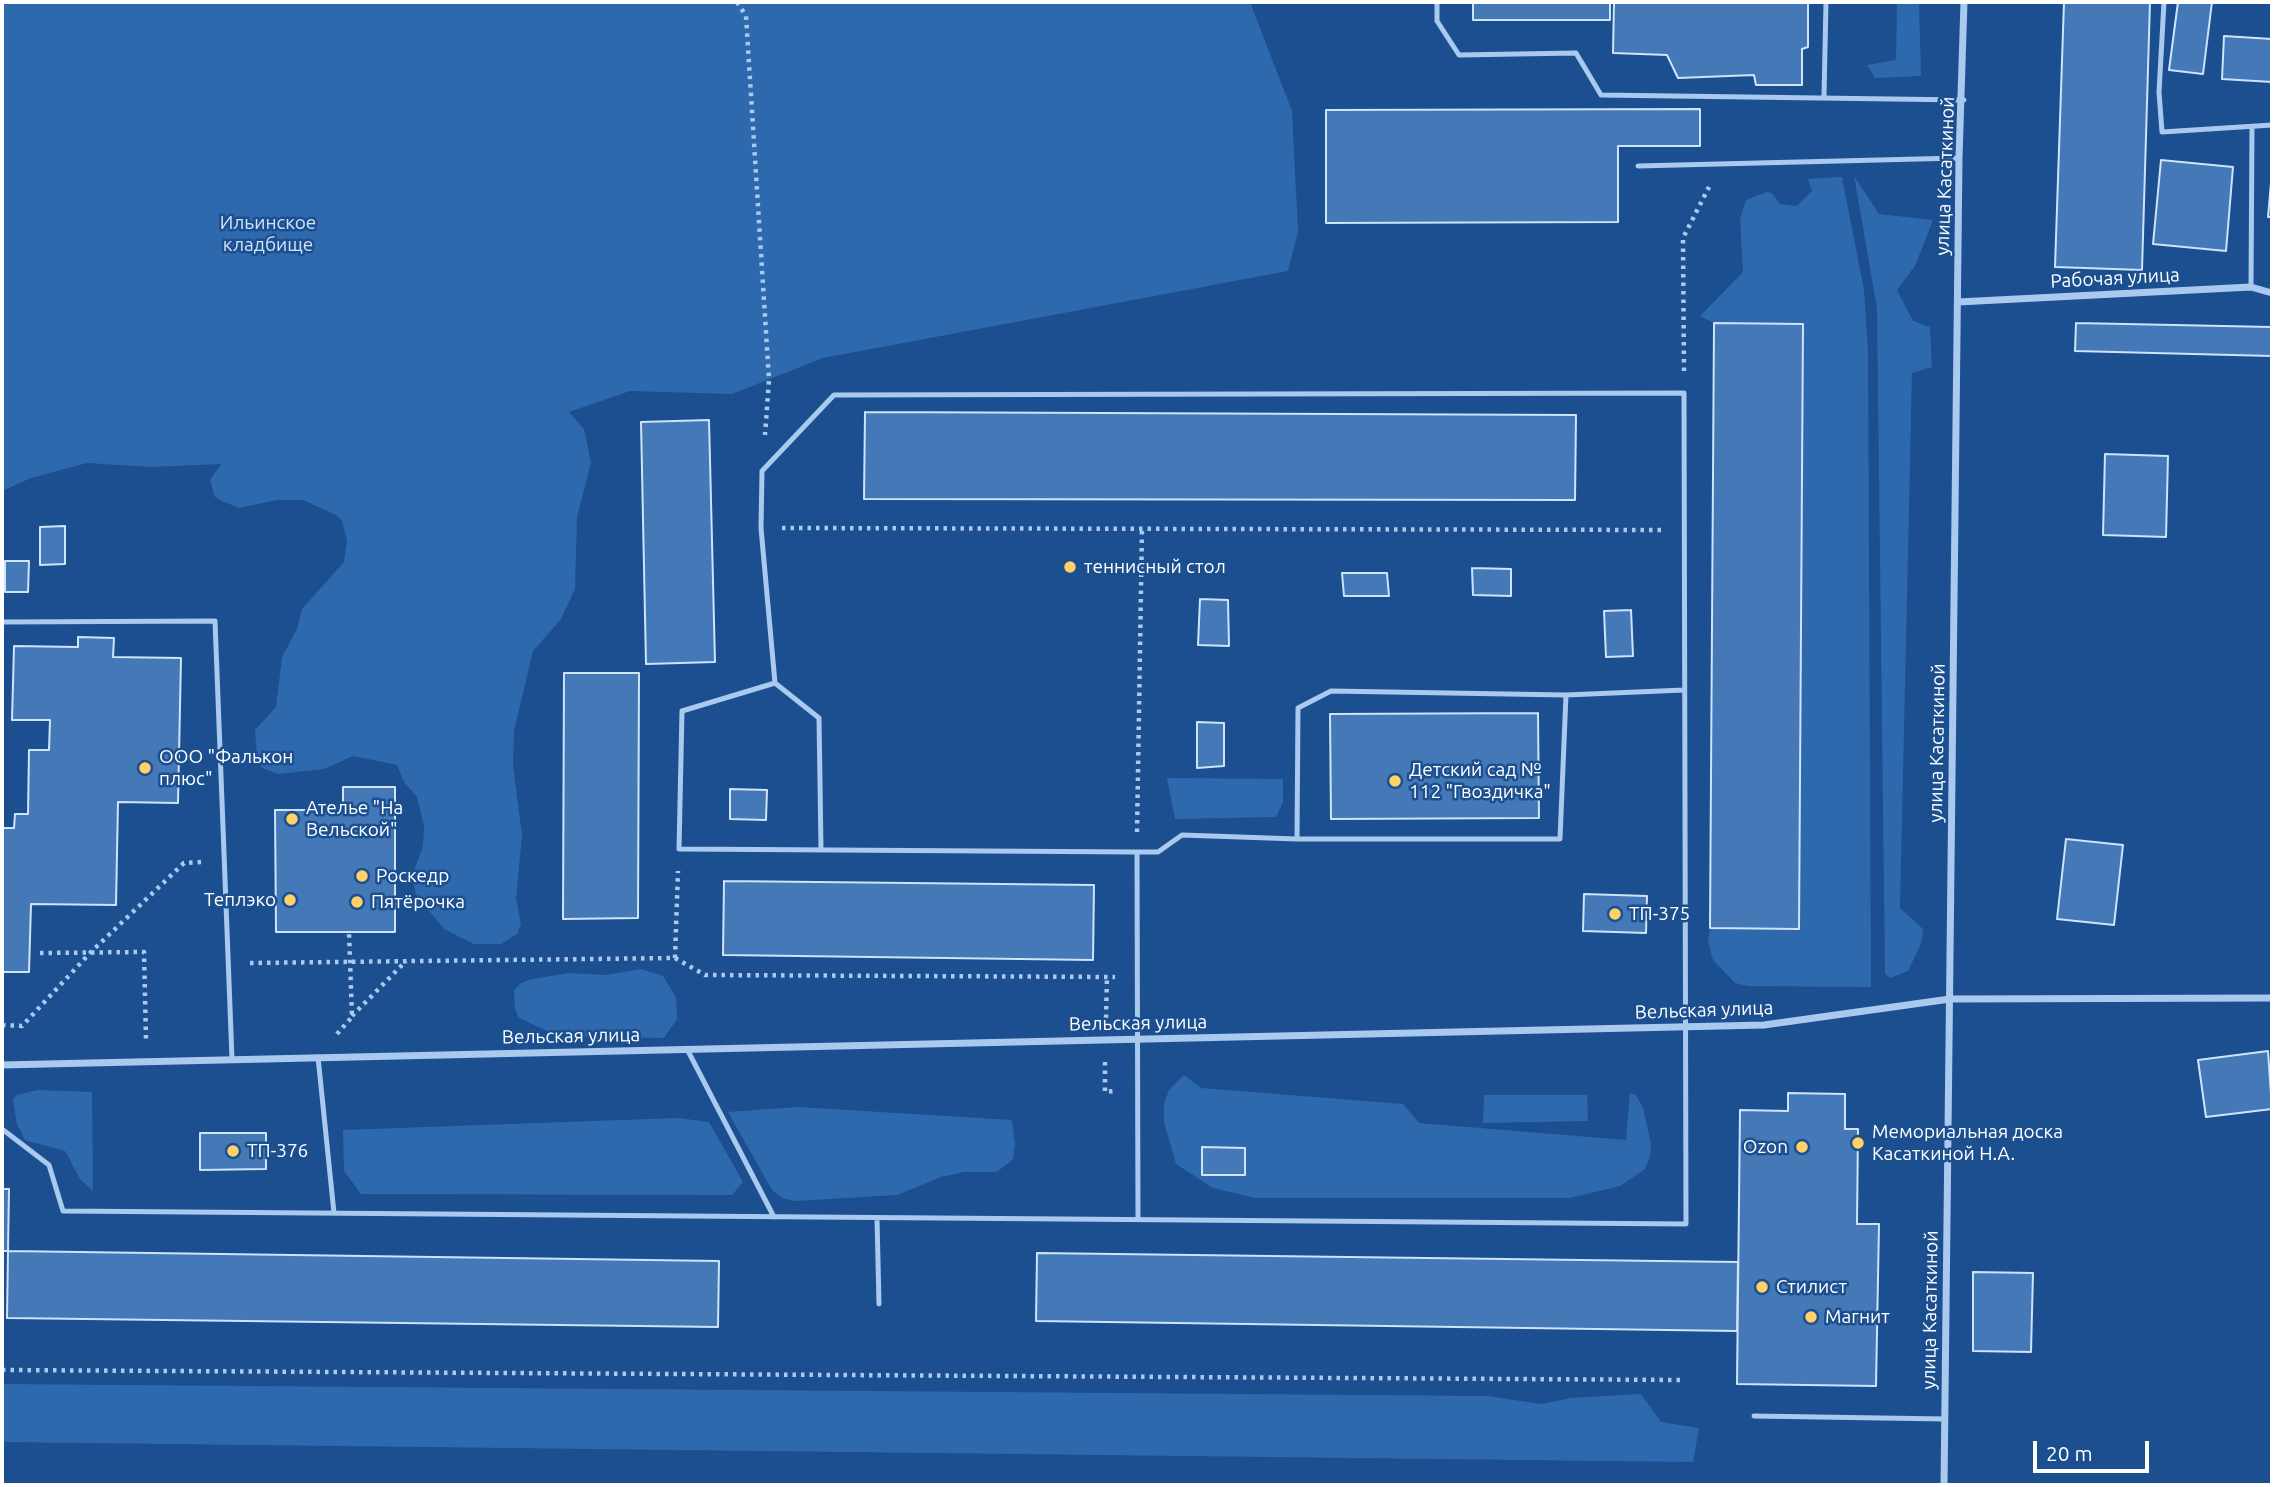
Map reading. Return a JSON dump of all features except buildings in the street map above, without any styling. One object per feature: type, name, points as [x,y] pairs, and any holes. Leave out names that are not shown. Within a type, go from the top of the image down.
[{"type":"street","name":"улица Касаткиной","points":[[1944,1485],[1959,158],[1964,100],[1964,2]]},
{"type":"street","name":"Рабочая улица","points":[[1958,302],[2251,287],[2272,293]]},
{"type":"street","name":"Вельская улица","points":[[2,1065],[1764,1025],[1950,999],[2272,998]]},
{"type":"lane","points":[[1437,2],[1437,21],[1459,55],[1576,53],[1601,95],[1964,100]]},
{"type":"lane","points":[[1824,96],[1826,2]]},
{"type":"lane","points":[[2164,2],[2159,92],[2162,132],[2272,125]]},
{"type":"lane","points":[[2251,287],[2252,126]]},
{"type":"lane","points":[[1638,166],[1959,158]]},
{"type":"lane","points":[[2,1129],[49,1165],[63,1211],[1686,1224],[1684,393],[834,395],[761,471],[761,528],[775,683],[819,718],[821,849]]},
{"type":"lane","points":[[2,622],[215,621],[232,1059]]},
{"type":"lane","points":[[775,683],[682,711],[678,849],[1158,852],[1182,835],[1297,839],[1560,839],[1566,695]]},
{"type":"lane","points":[[1297,839],[1298,708],[1331,691],[1566,695],[1684,690]]},
{"type":"lane","points":[[1137,852],[1138,1220]]},
{"type":"lane","points":[[686,1049],[775,1217]]},
{"type":"lane","points":[[318,1057],[334,1213]]},
{"type":"lane","points":[[877,1218],[879,1304]]},
{"type":"lane","points":[[1754,1416],[1945,1419]]},
{"type":"path","points":[[737,2],[746,16],[769,380],[761,471]]},
{"type":"path","points":[[1684,393],[1683,237],[1721,164]]},
{"type":"path","points":[[761,528],[1684,530]]},
{"type":"path","points":[[1137,852],[1142,529]]},
{"type":"path","points":[[675,958],[678,849]]},
{"type":"path","points":[[2,1025],[22,1026],[91,952],[184,863],[224,861]]},
{"type":"path","points":[[349,932],[352,1017]]},
{"type":"path","points":[[40,953],[144,952],[146,1062]]},
{"type":"path","points":[[228,963],[675,958],[705,975],[1137,977]]},
{"type":"path","points":[[318,1057],[406,961]]},
{"type":"path","points":[[2,1370],[1681,1380]]},
{"type":"green space","name":"Ильинское кладбище","points":[[2,2],[1250,2],[1292,111],[1298,232],[1288,271],[823,358],[732,394],[630,391],[569,412],[584,429],[591,463],[577,517],[575,589],[561,619],[533,651],[514,731],[513,765],[522,836],[516,898],[521,924],[517,934],[501,944],[474,944],[444,929],[416,895],[412,876],[423,846],[424,826],[417,797],[404,782],[397,765],[353,756],[324,769],[278,774],[262,768],[257,758],[255,730],[276,707],[282,657],[297,629],[302,609],[344,562],[347,541],[342,521],[336,515],[303,500],[277,500],[239,508],[222,501],[215,497],[210,480],[221,464],[150,467],[87,463],[31,478],[2,491]]},
{"type":"green space","points":[[1897,2],[1919,2],[1921,76],[1875,78],[1867,65],[1896,60]]},
{"type":"green space","points":[[1854,176],[1879,214],[1933,220],[1915,266],[1897,290],[1913,321],[1930,327],[1932,367],[1912,373],[1900,908],[1923,929],[1921,944],[1908,971],[1890,978],[1885,973],[1877,308]]},
{"type":"green space","points":[[1842,177],[1864,290],[1868,350],[1871,987],[1748,986],[1735,983],[1713,960],[1708,942],[1710,928],[1799,928],[1803,324],[1714,323],[1700,316],[1743,272],[1740,219],[1746,200],[1767,192],[1772,193],[1780,204],[1797,206],[1812,191],[1808,179]]},
{"type":"green space","points":[[1167,778],[1283,779],[1283,802],[1276,817],[1175,819]]},
{"type":"green space","points":[[641,969],[663,976],[676,997],[677,1019],[664,1038],[558,1036],[519,1018],[515,1009],[514,990],[521,983],[532,979],[569,973],[606,975]]},
{"type":"green space","points":[[1184,1075],[1201,1088],[1403,1104],[1419,1123],[1626,1140],[1630,1093],[1636,1095],[1643,1108],[1651,1143],[1650,1156],[1645,1169],[1620,1186],[1570,1198],[1255,1198],[1213,1188],[1176,1164],[1164,1122],[1164,1104],[1169,1090]]},
{"type":"green space","points":[[37,1090],[92,1092],[93,1191],[80,1179],[65,1151],[25,1140],[17,1124],[13,1100],[17,1095]]},
{"type":"green space","points":[[1484,1095],[1587,1095],[1588,1121],[1483,1123]]},
{"type":"green space","points":[[798,1107],[1012,1120],[1015,1144],[1013,1159],[997,1172],[964,1172],[941,1177],[897,1195],[795,1201],[782,1198],[772,1190],[728,1112]]},
{"type":"green space","points":[[678,1118],[709,1122],[743,1182],[732,1195],[361,1194],[344,1171],[343,1130]]},
{"type":"green space","points":[[2,1384],[1488,1396],[1541,1404],[1571,1398],[1641,1394],[1661,1422],[1699,1428],[1693,1462],[2,1442]]},
{"type":"place","name":"теннисный стол","points":[[1070,567]]},
{"type":"place","name":"ООО \"Фалькон плюс\"","points":[[145,768]]},
{"type":"place","name":"Детский сад № 112 \"Гвоздичка\"","points":[[1395,781]]},
{"type":"place","name":"Ателье \"На Вельской\"","points":[[292,819]]},
{"type":"place","name":"Роскедр","points":[[362,876]]},
{"type":"place","name":"Теплэко","points":[[290,900]]},
{"type":"place","name":"Пятёрочка","points":[[357,902]]},
{"type":"place","name":"ТП-375","points":[[1615,914]]},
{"type":"place","name":"Мемориальная доска Касаткиной Н.А.","points":[[1858,1143]]},
{"type":"place","name":"Ozon","points":[[1802,1147]]},
{"type":"place","name":"ТП-376","points":[[233,1151]]},
{"type":"place","name":"Стилист","points":[[1762,1287]]},
{"type":"place","name":"Магнит","points":[[1811,1317]]}]
